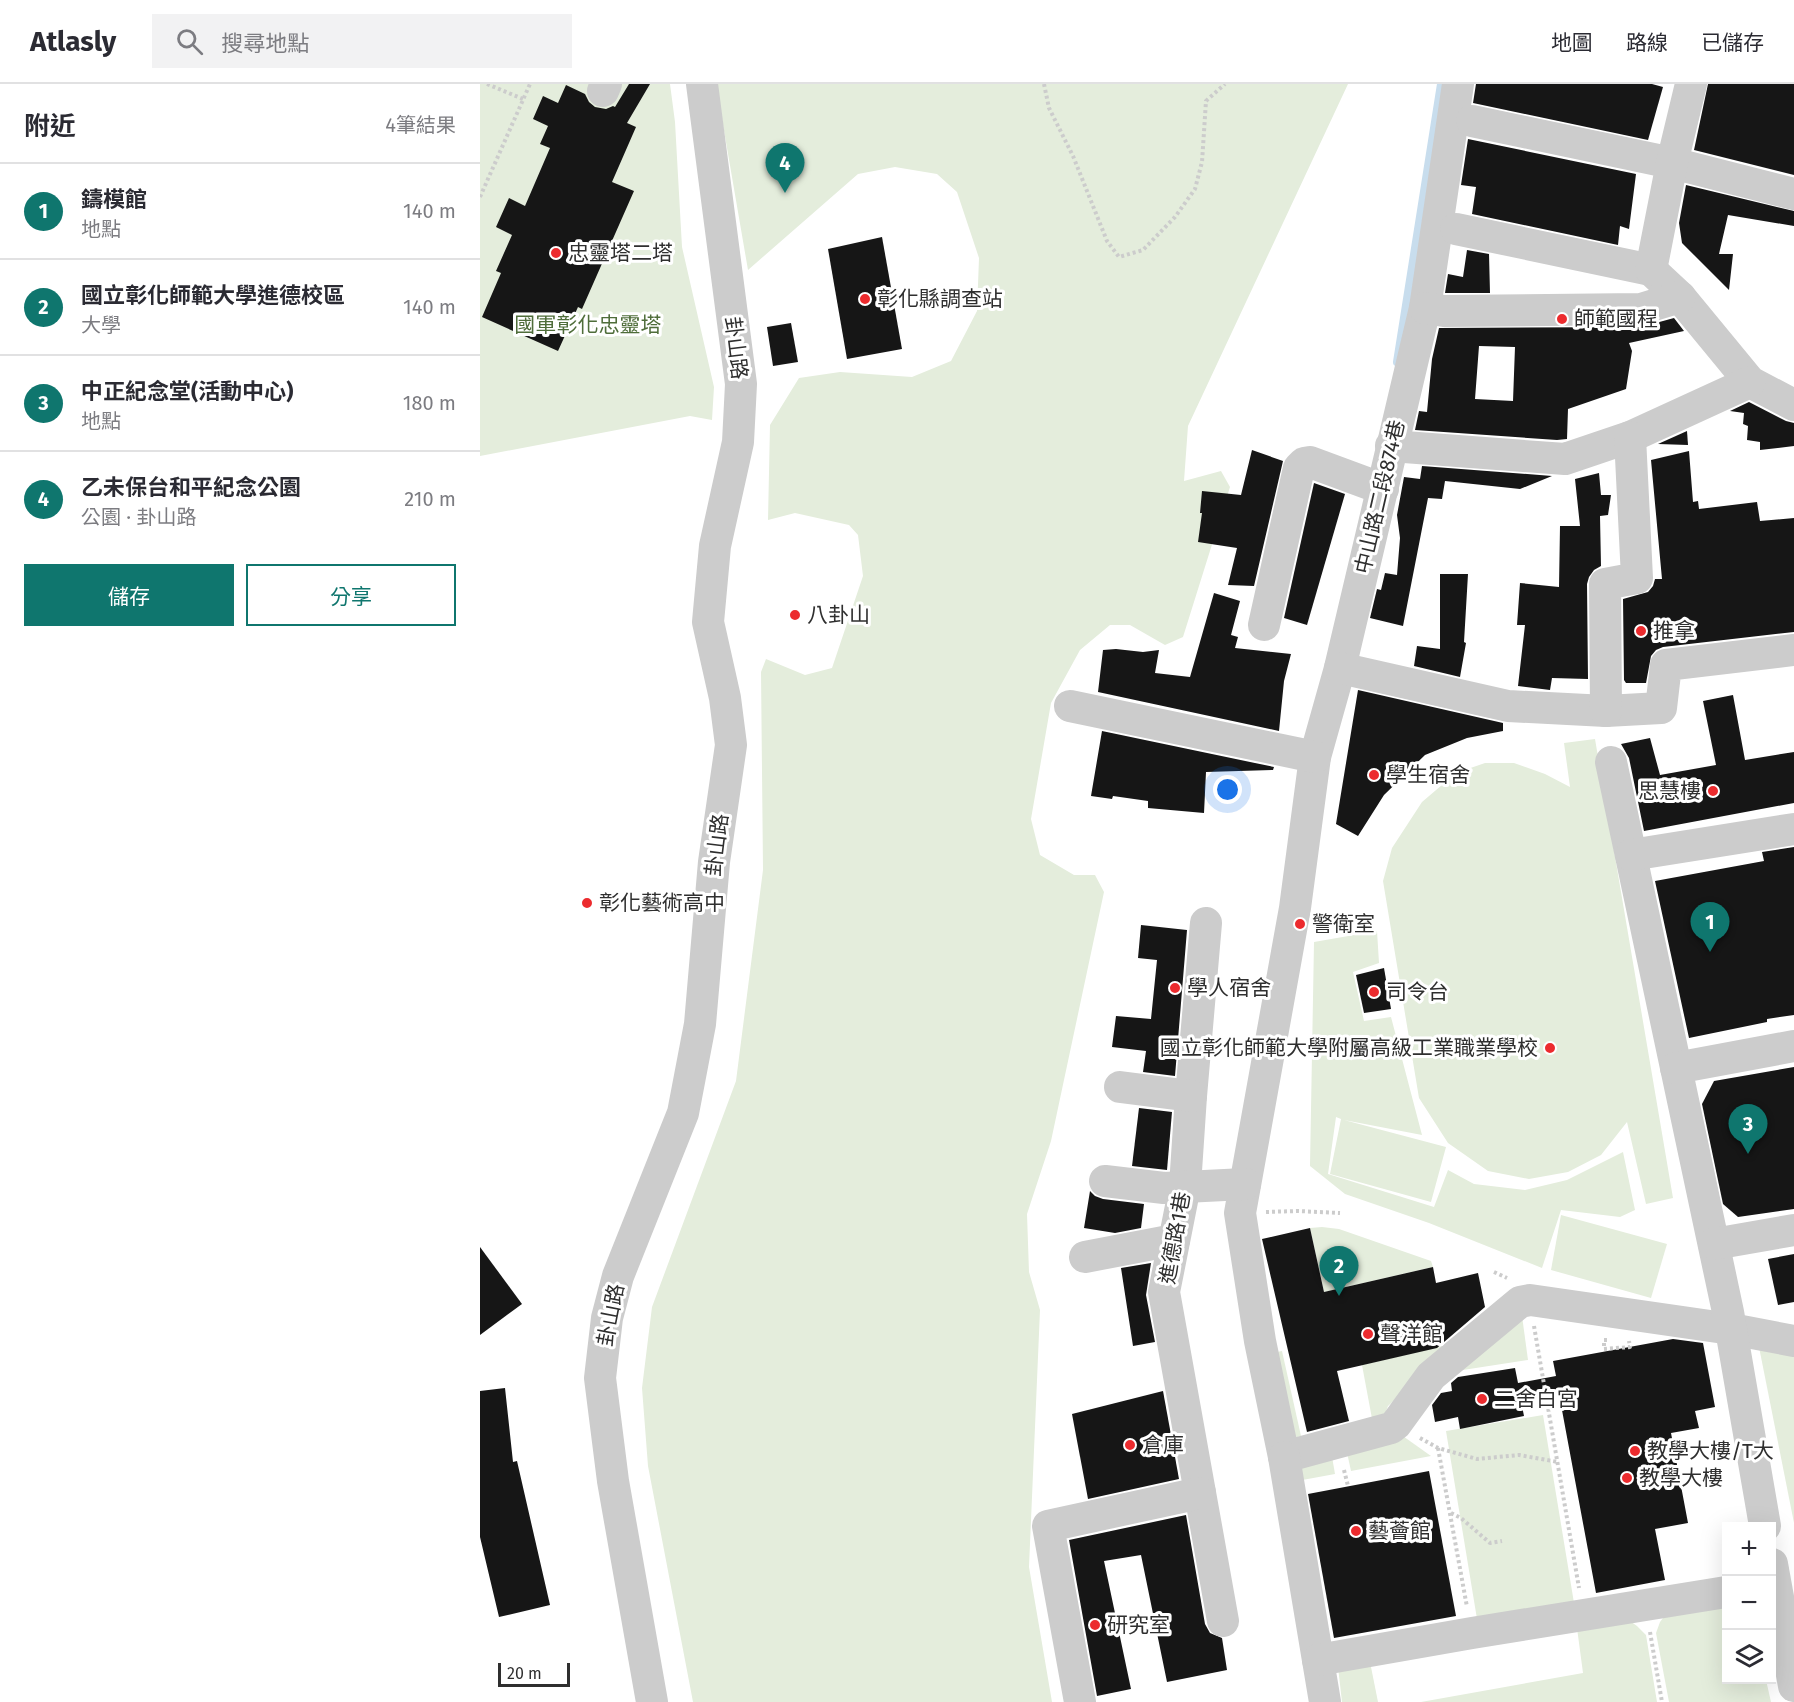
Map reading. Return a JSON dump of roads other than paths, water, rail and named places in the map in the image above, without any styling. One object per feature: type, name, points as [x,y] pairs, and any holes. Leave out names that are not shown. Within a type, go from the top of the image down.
[{"type":"street","name":"卦山路","points":[[652,1702],[613,1481],[600,1378],[607,1318],[618,1276],[683,1113],[700,1024],[714,862],[731,746],[725,698],[708,622],[715,546],[738,442],[741,384],[702,84]]},
{"type":"street","name":"中山路二段874巷","points":[[1325,1702],[1284,1457],[1258,1330],[1243,1198],[1294,908],[1315,757],[1340,668],[1378,488],[1435,309],[1458,84]]},
{"type":"street","points":[[1651,270],[1691,84]]},
{"type":"street","points":[[1472,121],[1672,164],[1794,194]]},
{"type":"street","points":[[1456,229],[1651,270],[1680,297],[1750,382],[1794,405]]},
{"type":"street","points":[[1435,309],[1641,309],[1680,297]]},
{"type":"street","points":[[1391,446],[1565,459],[1629,437],[1750,382]]},
{"type":"street","points":[[1606,711],[1605,584],[1637,578],[1629,437]]},
{"type":"street","points":[[1264,625],[1299,468],[1304,463],[1310,462],[1378,488]]},
{"type":"street","points":[[1340,668],[1508,706],[1606,711],[1661,708],[1666,665],[1794,650]]},
{"type":"street","points":[[1070,706],[1315,757]]},
{"type":"street","points":[[1611,762],[1714,1244],[1764,1522]]},
{"type":"street","points":[[1630,855],[1794,829]]},
{"type":"street","name":"進德路1巷","points":[[1206,923],[1185,1186],[1164,1292],[1223,1621]]},
{"type":"street","points":[[1676,1068],[1794,1046]]},
{"type":"street","points":[[1120,1087],[1191,1096]]},
{"type":"street","points":[[1105,1181],[1164,1188],[1185,1186],[1243,1198]]},
{"type":"street","points":[[1714,1244],[1794,1230]]},
{"type":"street","points":[[1085,1257],[1174,1240]]},
{"type":"street","points":[[1284,1457],[1391,1428],[1431,1376],[1520,1302],[1530,1300],[1731,1329],[1794,1341]]},
{"type":"street","points":[[1080,1702],[1048,1526],[1200,1493]]},
{"type":"street","points":[[1318,1660],[1722,1593]]},
{"type":"street","points":[[1776,1593],[1794,1686]]},
{"type":"waterway","points":[[1397,362],[1441,84]]},
{"type":"place","name":"乙未保台和平紀念公園","points":[[785,193]]},
{"type":"place","name":"忠靈塔二塔","points":[[556,253]]},
{"type":"place","name":"彰化縣調查站","points":[[865,299]]},
{"type":"place","name":"師範國程","points":[[1562,319]]},
{"type":"place","name":"八卦山","points":[[795,615]]},
{"type":"place","name":"推拿","points":[[1641,631]]},
{"type":"place","name":"學生宿舍","points":[[1374,775]]},
{"type":"place","name":"思慧樓","points":[[1713,791]]},
{"type":"place","name":"彰化藝術高中","points":[[587,903]]},
{"type":"place","name":"警衛室","points":[[1300,924]]},
{"type":"place","name":"鑄模館","points":[[1710,952]]},
{"type":"place","name":"學人宿舍","points":[[1175,988]]},
{"type":"place","name":"司令台","points":[[1374,992]]},
{"type":"place","name":"國立彰化師範大學附屬高級工業職業學校","points":[[1550,1048]]},
{"type":"place","name":"中正紀念堂(活動中心)","points":[[1748,1154]]},
{"type":"place","name":"國立彰化師範大學進德校區","points":[[1339,1296]]},
{"type":"place","name":"聲洋館","points":[[1368,1334]]},
{"type":"place","name":"二舍白宮","points":[[1482,1399]]},
{"type":"place","name":"倉庫","points":[[1130,1445]]},
{"type":"place","name":"教學大樓/T大","points":[[1635,1451]]},
{"type":"place","name":"教學大樓","points":[[1627,1478]]},
{"type":"place","name":"藝薈館","points":[[1356,1531]]},
{"type":"place","name":"研究室","points":[[1095,1625]]},
{"type":"park label","name":"國軍彰化忠靈塔","points":[[588,325]]}]
